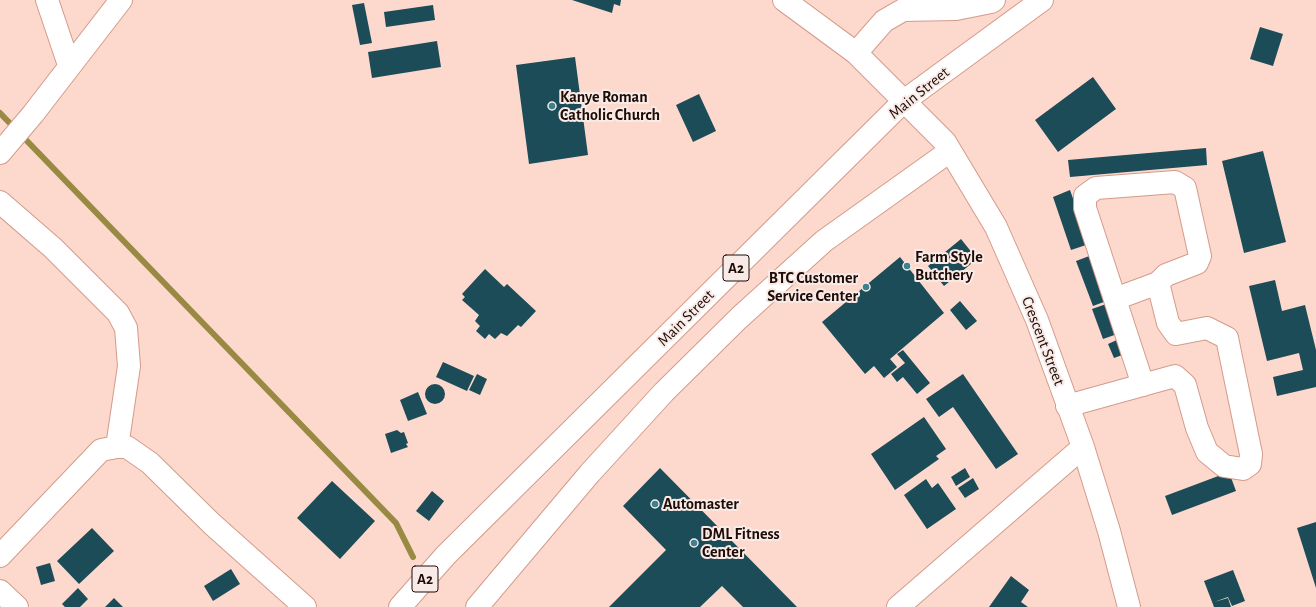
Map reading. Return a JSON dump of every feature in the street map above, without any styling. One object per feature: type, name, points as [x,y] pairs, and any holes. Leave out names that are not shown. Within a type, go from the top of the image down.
[{"type":"main road","points":[[47,0],[69,65]]},
{"type":"main road","points":[[0,153],[33,114],[69,65],[121,0]]},
{"type":"main road","name":"Crescent Street","points":[[784,0],[856,53],[945,142],[996,227],[1037,320],[1083,447],[1109,531],[1129,607]]},
{"type":"main road","points":[[856,53],[884,21],[903,10],[956,8],[991,2],[994,0]]},
{"type":"main road","name":"Main Street","points":[[402,604],[446,556],[904,101],[1042,0]]},
{"type":"main road","points":[[477,607],[601,461],[664,392],[740,318],[824,241],[950,151]]},
{"type":"main road","points":[[1115,299],[1158,283],[1166,275],[1197,263],[1200,256],[1185,188],[1175,182],[1096,188],[1085,196],[1085,208],[1143,385]]},
{"type":"main road","points":[[0,202],[53,248],[118,313],[126,328],[129,366],[117,447]]},
{"type":"main road","points":[[1067,406],[1175,376],[1185,385],[1207,452],[1224,466],[1243,469],[1250,464],[1251,454],[1227,338],[1207,328],[1176,334],[1168,322],[1158,283]]},
{"type":"main road","points":[[0,556],[102,450],[117,447],[128,447],[150,463],[212,524],[305,607]]},
{"type":"main road","points":[[898,607],[1083,447]]},
{"type":"main road","points":[[0,591],[17,607]]},
{"type":"building","points":[[572,0],[621,0],[620,6],[614,4],[612,13]]},
{"type":"building","points":[[364,3],[372,43],[360,45],[352,5]]},
{"type":"building","points":[[433,5],[435,20],[386,27],[384,12]]},
{"type":"building","points":[[1260,27],[1283,34],[1273,66],[1250,59]]},
{"type":"building","points":[[437,41],[441,67],[372,78],[368,52]]},
{"type":"building","points":[[575,57],[588,155],[529,164],[516,65]]},
{"type":"building","points":[[1093,77],[1116,109],[1058,152],[1035,120]]},
{"type":"building","points":[[699,94],[716,131],[693,142],[676,105]]},
{"type":"building","points":[[1206,148],[1207,165],[1070,177],[1068,160]]},
{"type":"building","points":[[1263,151],[1286,242],[1244,253],[1222,161]]},
{"type":"building","points":[[1070,190],[1089,244],[1071,250],[1053,197]]},
{"type":"building","points":[[961,239],[977,259],[944,286],[928,266]]},
{"type":"building","points":[[1092,255],[1109,300],[1093,306],[1076,261]]},
{"type":"building","points":[[900,257],[944,313],[890,359],[897,367],[884,378],[874,366],[865,374],[822,322]]},
{"type":"building","points":[[485,269],[504,287],[507,284],[536,311],[521,327],[518,325],[507,336],[501,333],[495,339],[489,334],[485,339],[476,331],[480,326],[475,321],[479,315],[462,300],[465,297],[462,294]]},
{"type":"building","points":[[1275,280],[1282,311],[1305,305],[1316,350],[1316,387],[1277,396],[1273,377],[1303,370],[1299,353],[1267,361],[1249,286]]},
{"type":"building","points":[[960,301],[977,321],[966,330],[950,310]]},
{"type":"building","points":[[1112,302],[1123,332],[1103,339],[1092,309]]},
{"type":"building","points":[[1119,339],[1125,354],[1114,358],[1108,344]]},
{"type":"building","points":[[903,350],[930,383],[917,394],[903,377],[897,382],[891,374],[905,363],[897,354]]},
{"type":"building","points":[[443,362],[474,376],[467,391],[436,377]]},
{"type":"building","points":[[477,374],[487,379],[480,395],[469,390]]},
{"type":"building","points":[[963,374],[1018,454],[996,469],[953,407],[939,417],[926,399]]},
{"type":"building","points":[[435,384],[442,387],[445,394],[442,401],[435,404],[428,401],[425,394],[428,387]]},
{"type":"building","points":[[418,392],[427,414],[408,421],[400,400]]},
{"type":"building","points":[[924,417],[946,449],[936,456],[939,459],[895,490],[871,454]]},
{"type":"building","points":[[397,430],[401,433],[404,432],[408,447],[391,453],[385,434]]},
{"type":"building","points":[[660,468],[797,607],[743,607],[722,586],[700,607],[609,607],[666,550],[623,506]]},
{"type":"building","points":[[965,468],[970,477],[956,486],[951,477]]},
{"type":"building","points":[[1229,472],[1236,491],[1172,515],[1165,496]]},
{"type":"building","points":[[973,478],[979,489],[965,498],[958,488]]},
{"type":"building","points":[[926,479],[932,488],[938,483],[956,509],[927,529],[904,495]]},
{"type":"building","points":[[332,481],[375,521],[340,559],[297,518]]},
{"type":"building","points":[[432,491],[444,501],[429,521],[416,511]]},
{"type":"building","points":[[1316,522],[1316,588],[1297,528]]},
{"type":"building","points":[[92,528],[114,551],[79,584],[57,561]]},
{"type":"building","points":[[50,563],[55,581],[41,585],[36,567]]},
{"type":"building","points":[[231,569],[240,584],[213,601],[204,586]]},
{"type":"building","points":[[1233,570],[1245,601],[1232,606],[1228,597],[1214,602],[1228,598],[1231,607],[1214,607],[1204,581]]},
{"type":"building","points":[[1011,576],[1029,590],[1021,602],[1028,607],[989,607]]},
{"type":"building","points":[[78,588],[88,599],[80,607],[65,607],[62,604]]},
{"type":"building","points":[[114,598],[123,607],[105,607]]},
{"type":"waterway","points":[[0,113],[396,523],[413,557]]},
{"type":"place","name":"Kanye Roman Catholic Church","points":[[552,106]]},
{"type":"place","name":"Farm Style Butchery","points":[[907,266]]},
{"type":"place","name":"BTC Customer Service Center","points":[[866,287]]},
{"type":"place","name":"Automaster","points":[[655,504]]},
{"type":"place","name":"DML Fitness Center","points":[[694,543]]}]
